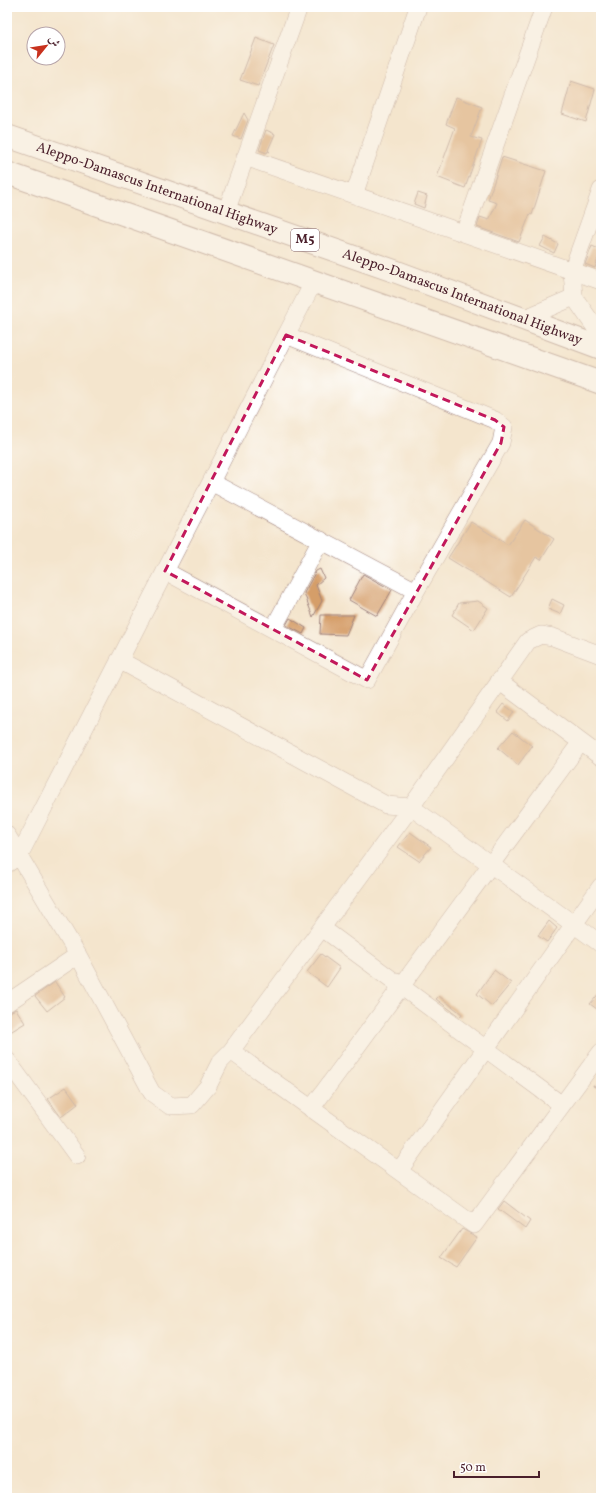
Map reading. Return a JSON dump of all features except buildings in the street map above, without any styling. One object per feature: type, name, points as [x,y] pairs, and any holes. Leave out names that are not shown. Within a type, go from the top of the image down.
[{"type":"highway","name":"Aleppo-Damascus International Highway","points":[[7,136],[397,272],[601,348]]},
{"type":"highway","name":"M5","points":[[7,173],[601,383]]},
{"type":"street","points":[[226,212],[298,7]]},
{"type":"street","points":[[354,195],[418,7]]},
{"type":"street","points":[[464,233],[544,7]]},
{"type":"street","points":[[245,157],[601,281]]},
{"type":"street","points":[[601,190],[572,271],[574,297],[601,336]]},
{"type":"street","points":[[13,860],[120,660],[314,281]]},
{"type":"street","points":[[524,319],[574,297]]},
{"type":"street","points":[[166,571],[367,680],[501,443],[504,427],[495,420],[286,335]]},
{"type":"street","points":[[211,482],[416,591]]},
{"type":"street","points":[[273,629],[321,540]]},
{"type":"street","points":[[7,835],[13,860],[78,955],[152,1093],[170,1106],[192,1105],[208,1086],[220,1062],[231,1051],[411,807],[528,641],[541,636],[553,637],[601,656]]},
{"type":"street","points":[[120,660],[386,805],[411,807],[601,944]]},
{"type":"street","points":[[499,682],[601,758]]},
{"type":"street","points":[[311,1109],[581,742]]},
{"type":"street","points":[[399,1171],[601,886]]},
{"type":"street","points":[[322,928],[562,1105]]},
{"type":"street","points":[[7,1003],[78,955]]},
{"type":"street","points":[[231,1051],[474,1225],[601,1052]]},
{"type":"street","points":[[7,1060],[77,1156]]},
{"type":"highlighted area","points":[[286,335],[495,420],[504,427],[501,443],[367,680],[165,571]]}]
